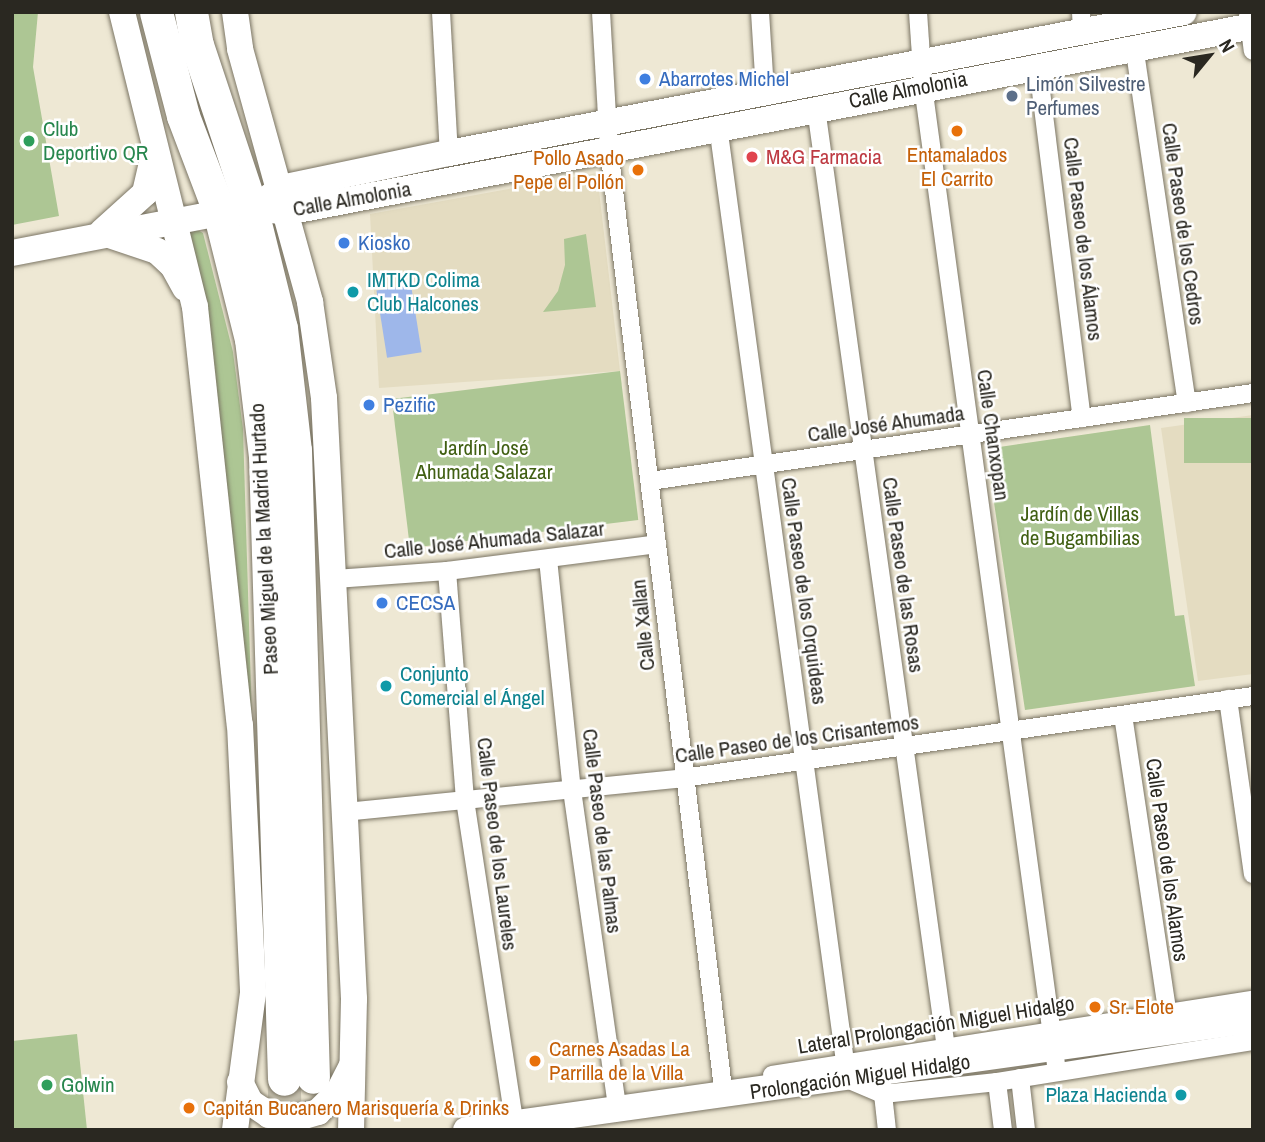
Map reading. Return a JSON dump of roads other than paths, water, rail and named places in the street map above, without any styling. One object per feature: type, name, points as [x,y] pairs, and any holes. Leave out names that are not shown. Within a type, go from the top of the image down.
[{"type":"highway","name":"Paseo Miguel de la Madrid Hurtado","points":[[156,12],[183,116],[243,208]]},
{"type":"highway","name":"Paseo Miguel de la Madrid Hurtado","points":[[191,12],[243,208],[281,328],[295,450],[299,1078]]},
{"type":"street","points":[[122,12],[154,146],[176,220],[195,307],[245,799],[253,993],[235,1130]]},
{"type":"street","points":[[234,12],[240,49],[284,200],[310,302],[324,398],[354,999],[351,1130]]},
{"type":"street","points":[[441,12],[449,153]]},
{"type":"street","name":"Calle Xallan","points":[[601,12],[608,136],[650,481],[682,778],[723,1089]]},
{"type":"street","points":[[760,12],[765,92]]},
{"type":"street","name":"Calle Chanxopan","points":[[918,12],[922,74],[1054,1051]]},
{"type":"street","name":"Calle Almolonia","points":[[284,200],[449,153],[718,126],[816,108],[1081,23],[1184,12]]},
{"type":"street","name":"Calle Almolonia","points":[[243,208],[608,136],[765,92],[922,74],[1038,67],[1135,52],[1251,29]]},
{"type":"street","name":"Calle Paseo de los Cedros","points":[[1135,52],[1186,403]]},
{"type":"street","name":"Calle Paseo de los Álamos","points":[[1038,67],[1082,418]]},
{"type":"street","name":"Calle Paseo de las Rosas","points":[[816,108],[946,1048]]},
{"type":"street","name":"Calle Paseo de los Orquideas","points":[[718,126],[846,1071]]},
{"type":"street","points":[[100,233],[145,193],[152,177],[154,146]]},
{"type":"street","points":[[12,253],[100,233],[243,208]]},
{"type":"street","points":[[100,233],[157,251],[173,266],[195,307]]},
{"type":"street","name":"Calle José Ahumada","points":[[650,481],[1253,393]]},
{"type":"street","name":"Calle José Ahumada Salazar","points":[[335,579],[447,571],[657,544]]},
{"type":"street","name":"Calle Paseo de las Palmas","points":[[548,559],[572,790],[623,1107]]},
{"type":"street","name":"Calle Paseo de los Laureles","points":[[447,571],[466,800],[514,1122]]},
{"type":"street","name":"Calle Paseo de los Crisantemos","points":[[345,812],[682,778],[1253,696]]},
{"type":"street","points":[[1228,699],[1253,874]]},
{"type":"street","name":"Calle Paseo de los Alamos","points":[[1123,715],[1167,1011]]},
{"type":"street","name":"Lateral Prolongación Miguel Hidalgo","points":[[881,1084],[997,1082],[1020,1079],[1054,1051],[1167,1011],[1253,1000]]},
{"type":"street","name":"Prolongación Miguel Hidalgo","points":[[466,1130],[846,1071],[881,1084],[1054,1051],[1253,1020]]},
{"type":"street","name":"Lateral Prolongación Miguel Hidalgo","points":[[846,1071],[946,1048],[1054,1051],[1253,1041]]},
{"type":"street","points":[[240,1082],[250,1102],[269,1115],[294,1119],[317,1112],[339,1091],[352,1065]]},
{"type":"street","points":[[1020,1079],[1026,1130]]},
{"type":"street","points":[[997,1082],[1003,1130]]},
{"type":"street","points":[[881,1084],[887,1130]]},
{"type":"water","points":[[411,285],[422,352],[387,358],[376,290]]},
{"type":"tunnel","points":[[284,1079],[286,1130]]},
{"type":"place","name":"Abarrotes Michel","points":[[645,79]]},
{"type":"place","name":"Limón Silvestre Perfumes","points":[[1012,96]]},
{"type":"place","name":"Entamalados El Carrito","points":[[957,131]]},
{"type":"place","name":"Club Deportivo QR","points":[[29,141]]},
{"type":"place","name":"M&G Farmacia","points":[[752,157]]},
{"type":"place","name":"Pollo Asado Pepe el Pollón","points":[[638,170]]},
{"type":"place","name":"Kiosko","points":[[344,243]]},
{"type":"place","name":"IMTKD Colima Club Halcones","points":[[353,292]]},
{"type":"place","name":"Pezific","points":[[369,405]]},
{"type":"place","name":"CECSA","points":[[382,603]]},
{"type":"place","name":"Conjunto Comercial el Ángel","points":[[386,686]]},
{"type":"place","name":"Sr. Elote","points":[[1095,1007]]},
{"type":"place","name":"Carnes Asadas La Parrilla de la Villa","points":[[535,1061]]},
{"type":"place","name":"Golwin","points":[[47,1085]]},
{"type":"place","name":"Plaza Hacienda","points":[[1181,1095]]},
{"type":"place","name":"Capitán Bucanero Marisquería & Drinks","points":[[189,1108]]},
{"type":"park label","name":"Jardín José Ahumada Salazar","points":[[484,460]]},
{"type":"park label","name":"Jardín de Villas de Bugambilias","points":[[1080,526]]}]
